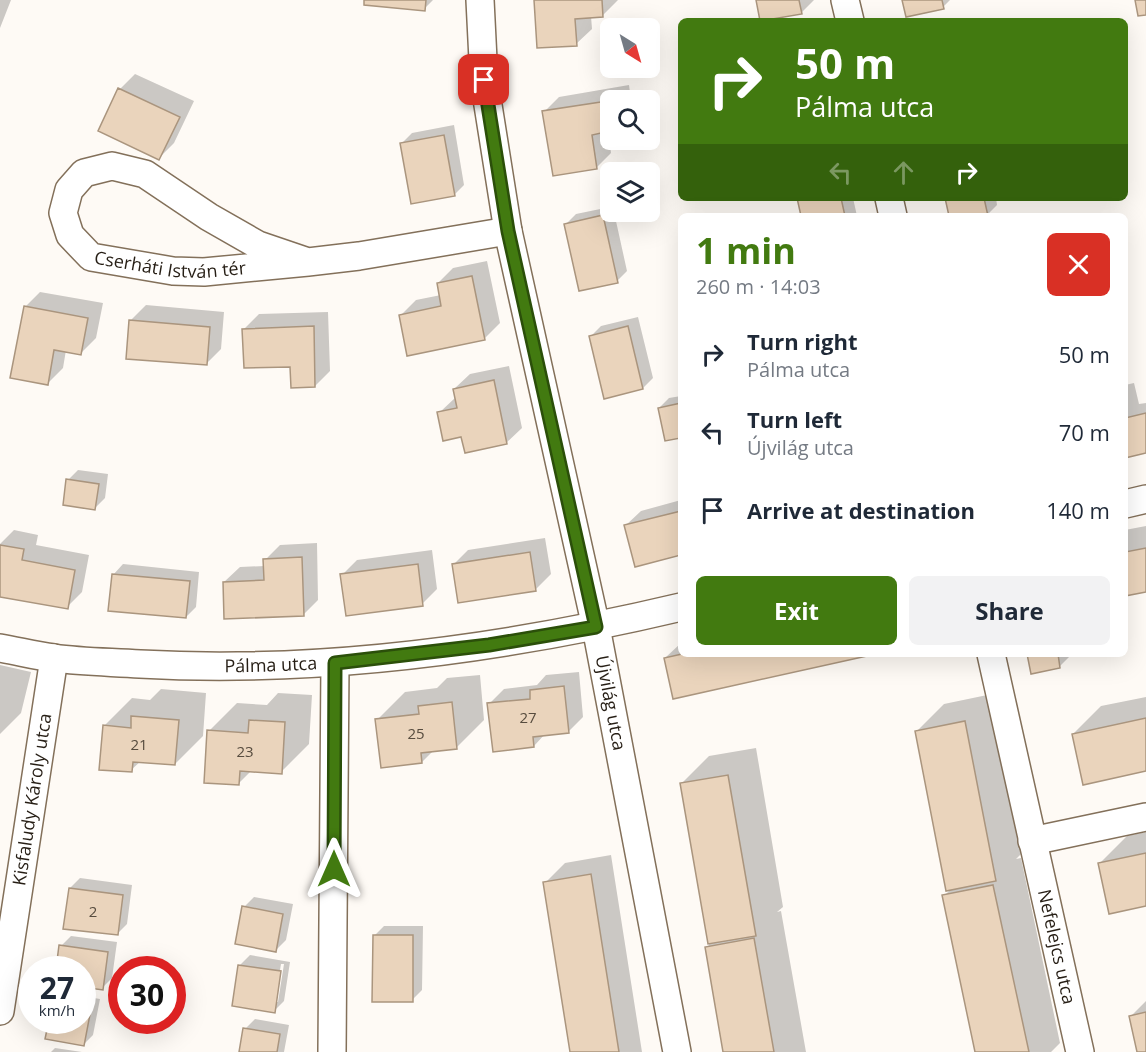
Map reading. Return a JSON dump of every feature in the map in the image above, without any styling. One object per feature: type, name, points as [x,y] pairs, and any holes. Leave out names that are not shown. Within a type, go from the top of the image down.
[{"type":"street","name":"Újvilág utca","points":[[480,0],[484,80],[508,231],[596,627],[677,1052]]},
{"type":"street","points":[[845,0],[849,18]]},
{"type":"street","name":"Cserháti István tér","points":[[308,262],[258,245],[209,217],[145,174],[112,166],[84,173],[69,190],[63,213],[70,235],[91,257],[173,271],[204,272],[308,262],[359,256],[508,231]]},
{"type":"street","points":[[1128,503],[1146,499]]},
{"type":"street","name":"Pálma utca","points":[[0,648],[54,658],[200,667],[335,663],[489,645],[596,627],[678,608]]},
{"type":"street","name":"Nefelejcs utca","points":[[992,657],[1080,1052]]},
{"type":"street","name":"Kisfaludy Károly utca","points":[[0,1011],[54,658]]},
{"type":"street","points":[[332,1052],[335,663]]},
{"type":"street","points":[[1032,841],[1146,817]]},
{"type":"building","points":[[364,0],[426,0],[425,11],[364,5]]},
{"type":"building","points":[[534,0],[602,0],[603,17],[575,19],[577,46],[537,48]]},
{"type":"building","points":[[756,0],[799,0],[802,14],[759,18]]},
{"type":"building","points":[[902,0],[942,0],[944,9],[906,17]]},
{"type":"building","points":[[1135,0],[1146,0],[1146,15],[1138,16]]},
{"type":"building","points":[[118,88],[180,117],[159,160],[98,131]]},
{"type":"building","points":[[600,102],[600,133],[592,135],[597,169],[553,176],[542,111]]},
{"type":"building","points":[[444,135],[455,196],[411,204],[400,143]]},
{"type":"building","points":[[798,201],[842,201],[844,213],[800,213]]},
{"type":"building","points":[[946,201],[985,201],[987,213],[948,213]]},
{"type":"building","points":[[600,216],[600,222],[605,222],[618,283],[579,291],[564,224]]},
{"type":"building","points":[[472,276],[485,340],[407,356],[399,315],[441,306],[437,283]]},
{"type":"building","points":[[24,306],[88,318],[81,355],[54,350],[48,385],[10,378]]},
{"type":"building","points":[[129,320],[210,327],[207,365],[126,359]]},
{"type":"building","points":[[314,326],[315,387],[291,388],[290,367],[244,368],[242,329]]},
{"type":"building","points":[[628,326],[643,389],[604,399],[589,336]]},
{"type":"building","points":[[494,380],[507,444],[465,453],[461,437],[443,441],[437,412],[457,408],[453,389]]},
{"type":"building","points":[[678,404],[678,439],[665,441],[658,408]]},
{"type":"building","points":[[1146,413],[1146,453],[1128,457],[1128,417]]},
{"type":"building","points":[[66,479],[99,484],[95,510],[63,505]]},
{"type":"building","points":[[678,512],[678,556],[635,567],[624,525]]},
{"type":"building","points":[[0,545],[24,549],[22,560],[75,570],[68,609],[0,597]]},
{"type":"building","points":[[1146,548],[1146,592],[1128,595],[1128,551]]},
{"type":"building","points":[[530,552],[536,591],[458,603],[452,564]]},
{"type":"building","points":[[302,557],[304,616],[224,619],[223,582],[264,580],[263,559]]},
{"type":"building","points":[[418,564],[423,606],[346,616],[340,574]]},
{"type":"building","points":[[112,574],[190,581],[186,618],[108,611]]},
{"type":"building","points":[[678,655],[678,657],[862,657],[673,699],[664,658]]},
{"type":"building","points":[[1028,657],[1058,657],[1060,668],[1031,674]]},
{"type":"building","points":[[564,686],[569,733],[533,737],[534,747],[493,752],[487,703],[530,699],[530,690]]},
{"type":"building","points":[[452,702],[457,749],[421,753],[422,763],[381,768],[375,719],[419,714],[418,706]]},
{"type":"building","points":[[131,716],[179,720],[175,765],[133,762],[132,772],[99,770],[103,725],[131,728]]},
{"type":"building","points":[[1146,718],[1146,771],[1083,785],[1072,734]]},
{"type":"building","points":[[249,720],[285,722],[282,774],[240,771],[239,785],[204,783],[207,730],[248,733]]},
{"type":"building","points":[[965,721],[996,881],[946,891],[915,731]]},
{"type":"building","points":[[728,775],[756,936],[708,944],[680,783]]},
{"type":"building","points":[[1146,853],[1146,906],[1109,914],[1098,863]]},
{"type":"building","points":[[591,874],[619,1052],[570,1052],[543,882]]},
{"type":"building","points":[[993,885],[1029,1052],[975,1052],[942,895]]},
{"type":"building","points":[[69,888],[123,895],[118,935],[63,929]]},
{"type":"building","points":[[242,906],[283,914],[276,952],[235,944]]},
{"type":"building","points":[[373,935],[413,935],[413,1002],[372,1002]]},
{"type":"building","points":[[754,938],[774,1052],[723,1052],[705,947]]},
{"type":"building","points":[[59,945],[108,952],[103,990],[96,989],[96,956],[58,956]]},
{"type":"building","points":[[238,965],[281,971],[275,1013],[232,1006]]},
{"type":"building","points":[[1146,1012],[1146,1052],[1137,1052],[1129,1016]]},
{"type":"building","points":[[243,1028],[280,1034],[277,1052],[239,1052]]},
{"type":"building","points":[[46,1034],[86,1034],[84,1046],[45,1039]]},
{"type":"route","points":[[334,869],[335,663],[489,645],[596,627],[508,231],[484,80]]}]
